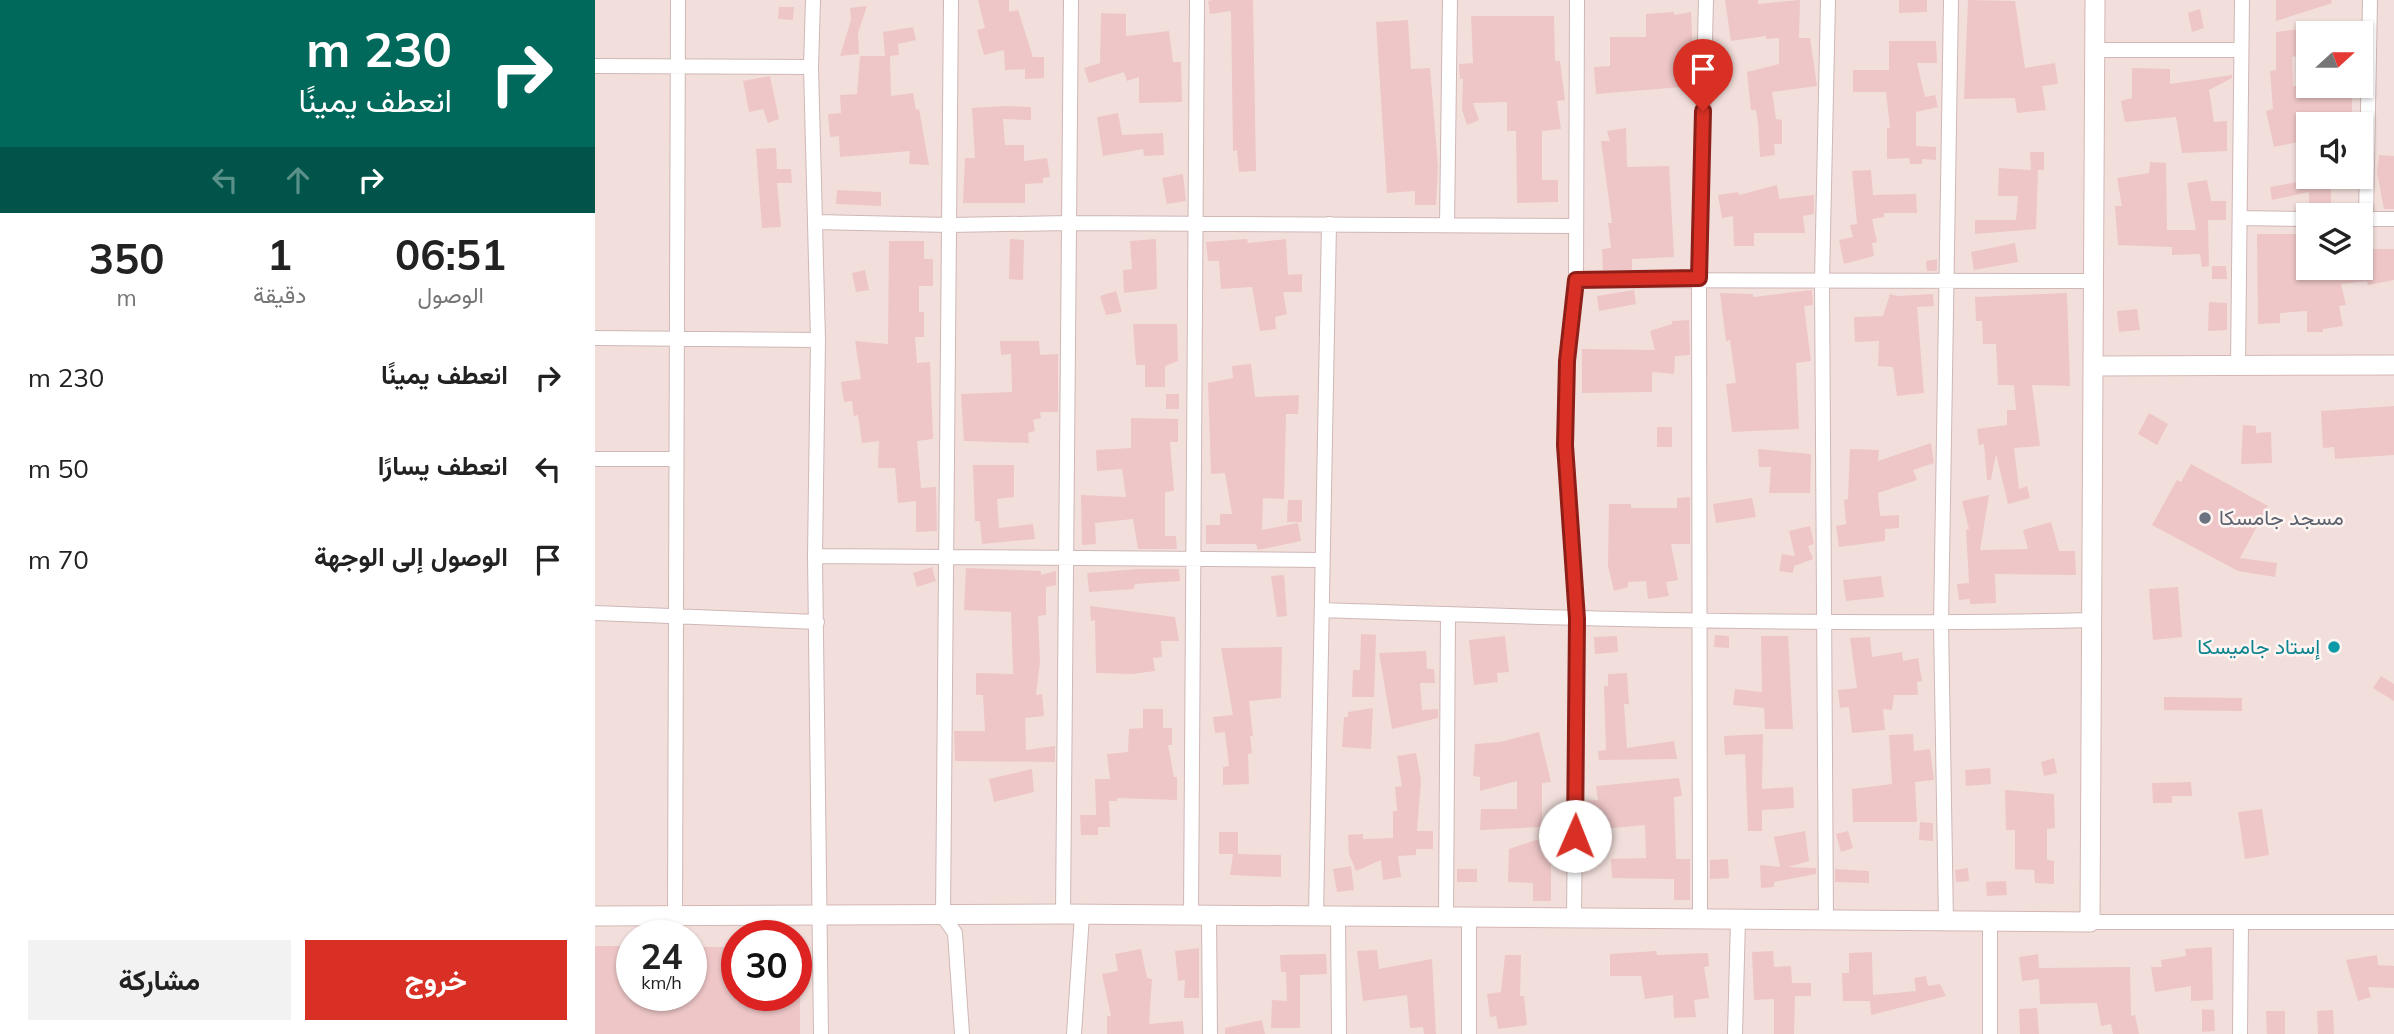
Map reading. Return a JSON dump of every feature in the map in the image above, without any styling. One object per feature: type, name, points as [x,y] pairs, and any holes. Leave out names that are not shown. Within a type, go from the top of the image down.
[{"type":"street","points":[[675,916],[674,615],[679,337],[678,0]]},
{"type":"street","points":[[813,0],[811,67],[818,340],[815,556],[821,1034]]},
{"type":"street","points":[[951,0],[943,916],[955,933],[962,1034]]},
{"type":"street","points":[[1071,0],[1066,558],[1075,1034]]},
{"type":"street","points":[[1197,0],[1192,557],[1200,915],[1210,1034]]},
{"type":"street","points":[[1447,225],[1450,0]]},
{"type":"street","points":[[1574,918],[1577,619],[1565,445],[1567,361],[1576,280],[1577,0]]},
{"type":"street","points":[[1700,919],[1699,278],[1706,0]]},
{"type":"street","points":[[1826,920],[1822,280],[1828,0]]},
{"type":"street","points":[[1946,921],[1941,623],[1951,0]]},
{"type":"street","points":[[2090,922],[2095,0]]},
{"type":"street","points":[[2238,365],[2242,0]]},
{"type":"street","points":[[2364,203],[2370,0]]},
{"type":"street","points":[[2094,50],[2241,50]]},
{"type":"street","points":[[595,66],[811,67]]},
{"type":"street","points":[[2240,218],[2296,219]]},
{"type":"street","points":[[2373,219],[2394,219]]},
{"type":"street","points":[[816,222],[949,225],[1069,223],[1575,226]]},
{"type":"street","points":[[1316,916],[1329,224]]},
{"type":"street","points":[[1576,280],[1699,278],[2093,281]]},
{"type":"street","points":[[595,338],[818,340]]},
{"type":"street","points":[[2094,366],[2394,365]]},
{"type":"street","points":[[595,459],[676,459]]},
{"type":"street","points":[[815,556],[1321,560]]},
{"type":"street","points":[[1322,610],[1577,619],[1941,623],[2092,620]]},
{"type":"street","points":[[595,613],[817,622]]},
{"type":"street","points":[[1446,917],[1448,614]]},
{"type":"street","points":[[595,916],[1073,914],[2394,922]]},
{"type":"street","points":[[1338,916],[1339,1034]]},
{"type":"street","points":[[1469,918],[1469,1034]]},
{"type":"street","points":[[1735,1034],[1738,919]]},
{"type":"street","points":[[1990,921],[1990,1034]]},
{"type":"street","points":[[2241,922],[2241,1034]]},
{"type":"shaded area","points":[[595,0],[2394,0],[2394,1034],[595,1034]]},
{"type":"building","points":[[978,0],[1009,0],[1009,12],[1018,10],[1033,57],[1044,57],[1044,78],[1025,79],[1025,69],[1005,70],[1004,50],[984,55],[977,30],[985,28]]},
{"type":"building","points":[[1253,0],[1256,171],[1239,172],[1237,150],[1233,151],[1231,11],[1210,14],[1208,1]]},
{"type":"building","points":[[1725,0],[1758,0],[1758,4],[1800,0],[1799,38],[1810,38],[1817,86],[1772,92],[1776,119],[1782,120],[1782,144],[1774,144],[1775,155],[1760,157],[1758,123],[1756,110],[1751,110],[1747,72],[1779,64],[1779,38],[1766,39],[1766,36],[1731,41]]},
{"type":"building","points":[[1899,0],[1927,0],[1927,12],[1899,13]]},
{"type":"building","points":[[1968,0],[2015,1],[2025,68],[2055,63],[2058,84],[2042,86],[2046,110],[2017,113],[2015,98],[1964,99]]},
{"type":"building","points":[[2276,0],[2331,0],[2332,3],[2276,21]]},
{"type":"building","points":[[867,6],[858,33],[859,54],[840,56],[851,20],[850,8]]},
{"type":"building","points":[[779,7],[794,7],[793,20],[778,19]]},
{"type":"building","points":[[2200,9],[2204,28],[2192,32],[2188,13]]},
{"type":"building","points":[[1674,12],[1674,15],[1691,12],[1694,76],[1681,77],[1682,87],[1596,94],[1594,67],[1610,66],[1610,37],[1646,37],[1646,14]]},
{"type":"building","points":[[1101,13],[1126,14],[1126,36],[1169,31],[1173,62],[1181,62],[1182,102],[1139,103],[1139,77],[1127,81],[1124,72],[1089,83],[1084,68],[1100,63]]},
{"type":"building","points":[[1471,16],[1554,16],[1555,61],[1560,61],[1565,100],[1557,101],[1561,129],[1542,131],[1542,180],[1558,180],[1558,202],[1517,203],[1516,131],[1507,131],[1507,102],[1473,103],[1479,120],[1467,125],[1462,110],[1463,79],[1460,79],[1459,64],[1473,63]]},
{"type":"building","points":[[1408,20],[1411,69],[1430,68],[1438,166],[1436,205],[1415,205],[1415,191],[1387,193],[1376,22]]},
{"type":"building","points":[[913,27],[916,40],[898,44],[899,55],[890,56],[891,96],[913,93],[916,110],[919,109],[929,165],[909,164],[910,151],[840,157],[839,136],[830,137],[828,114],[841,113],[840,95],[857,94],[860,56],[885,56],[883,32]]},
{"type":"building","points":[[2296,30],[2296,56],[2292,57],[2296,98],[2352,98],[2352,112],[2296,112],[2296,142],[2274,147],[2266,111],[2273,109],[2270,71],[2276,70],[2276,32]]},
{"type":"building","points":[[1889,41],[1936,41],[1937,63],[1917,63],[1925,97],[1935,95],[1938,107],[1916,112],[1916,146],[1936,147],[1936,160],[1922,159],[1922,164],[1910,164],[1909,158],[1887,159],[1887,128],[1890,128],[1886,92],[1853,92],[1853,70],[1889,70]]},
{"type":"building","points":[[2132,68],[2170,69],[2170,84],[2232,75],[2232,78],[2209,90],[2214,122],[2227,121],[2227,151],[2182,153],[2176,117],[2125,122],[2121,101],[2132,98]]},
{"type":"building","points":[[770,76],[779,119],[768,123],[763,109],[749,112],[743,81]]},
{"type":"building","points":[[1031,107],[1031,120],[1003,119],[1005,145],[1024,145],[1024,161],[1047,158],[1050,177],[1043,178],[1043,183],[1025,184],[1025,203],[963,203],[965,158],[975,158],[972,108]]},
{"type":"building","points":[[1118,113],[1122,135],[1163,133],[1164,155],[1144,156],[1143,149],[1103,156],[1097,117]]},
{"type":"building","points":[[1626,128],[1627,167],[1669,166],[1674,257],[1632,259],[1632,270],[1603,270],[1602,249],[1611,248],[1608,223],[1612,223],[1601,141],[1610,141],[1607,131]]},
{"type":"building","points":[[776,148],[777,169],[791,169],[792,183],[777,183],[781,227],[762,228],[756,149]]},
{"type":"building","points":[[2030,152],[2044,152],[2044,170],[2038,170],[2036,229],[1975,234],[1975,220],[2016,220],[2018,196],[1998,196],[1999,168],[2031,170]]},
{"type":"building","points":[[2379,155],[2394,156],[2394,209],[2384,209],[2377,173]]},
{"type":"building","points":[[2150,162],[2166,163],[2167,230],[2196,230],[2187,183],[2207,180],[2211,201],[2226,201],[2226,220],[2208,220],[2209,266],[2202,267],[2200,254],[2172,255],[2172,247],[2118,245],[2115,206],[2122,206],[2117,178],[2149,173]]},
{"type":"building","points":[[1871,170],[1873,195],[1916,194],[1917,213],[1884,213],[1884,217],[1872,219],[1877,242],[1872,243],[1874,256],[1844,264],[1839,240],[1853,237],[1850,225],[1857,224],[1852,171]]},
{"type":"building","points":[[1183,174],[1186,201],[1167,204],[1162,178]]},
{"type":"building","points":[[2296,182],[2296,189],[2331,189],[2331,203],[2309,203],[2309,192],[2272,200],[2270,187]]},
{"type":"building","points":[[1777,185],[1779,199],[1814,195],[1814,214],[1803,216],[1805,233],[1754,233],[1754,246],[1734,246],[1733,216],[1722,218],[1718,195],[1738,192],[1739,195]]},
{"type":"building","points":[[837,190],[881,192],[881,206],[836,204]]},
{"type":"building","points":[[2257,234],[2296,234],[2296,280],[2373,280],[2373,249],[2394,249],[2394,280],[2368,285],[2367,281],[2341,284],[2346,305],[2339,306],[2343,326],[2323,329],[2323,332],[2307,332],[2307,311],[2280,313],[2280,323],[2258,324]]},
{"type":"building","points":[[1010,239],[1024,240],[1023,280],[1009,279]]},
{"type":"building","points":[[1156,239],[1157,289],[1124,293],[1123,270],[1132,269],[1130,241]]},
{"type":"building","points":[[1247,239],[1248,243],[1286,239],[1288,275],[1302,274],[1302,292],[1283,292],[1287,314],[1275,317],[1276,329],[1260,331],[1252,287],[1221,289],[1219,261],[1208,261],[1206,242]]},
{"type":"building","points":[[889,241],[924,241],[924,259],[933,259],[933,286],[919,286],[919,312],[924,312],[924,337],[915,337],[917,363],[930,362],[933,439],[917,441],[921,488],[936,487],[937,531],[916,532],[916,501],[898,503],[895,468],[878,468],[879,441],[862,443],[858,415],[854,416],[852,401],[844,402],[841,382],[861,379],[855,341],[888,344]]},
{"type":"building","points":[[2015,243],[2018,262],[1974,270],[1971,252]]},
{"type":"building","points":[[1937,259],[1937,271],[1927,271],[1926,261]]},
{"type":"building","points":[[2212,266],[2226,266],[2227,279],[2212,279]]},
{"type":"building","points":[[865,270],[869,290],[856,292],[852,273]]},
{"type":"building","points":[[1634,290],[1636,304],[1599,311],[1597,296]]},
{"type":"building","points":[[1812,290],[1813,305],[1804,306],[1811,361],[1796,363],[1799,429],[1732,432],[1726,384],[1736,383],[1730,340],[1726,341],[1720,293],[1753,294],[1753,297]]},
{"type":"building","points":[[1116,291],[1122,312],[1106,315],[1100,296]]},
{"type":"building","points":[[2067,293],[2070,386],[2032,385],[2040,446],[2014,448],[2019,489],[2027,486],[2030,498],[2008,504],[1996,454],[1991,480],[1987,480],[1984,444],[1979,445],[1977,429],[2007,425],[2007,410],[2016,410],[2014,385],[1998,385],[1996,344],[1983,344],[1982,321],[1976,321],[1975,297]]},
{"type":"building","points":[[1890,294],[1933,294],[1934,306],[1917,307],[1924,393],[1897,396],[1893,367],[1878,366],[1879,341],[1855,342],[1854,317],[1883,316]]},
{"type":"building","points":[[2209,302],[2227,303],[2227,330],[2208,331]]},
{"type":"building","points":[[2137,309],[2140,330],[2119,332],[2117,311]]},
{"type":"building","points":[[1689,320],[1690,355],[1675,356],[1674,374],[1652,372],[1652,392],[1582,393],[1582,349],[1655,350],[1650,331],[1672,324],[1672,321]]},
{"type":"building","points":[[1133,324],[1177,324],[1178,361],[1165,366],[1165,387],[1145,387],[1145,365],[1136,365]]},
{"type":"building","points":[[1000,341],[1039,341],[1040,355],[1058,354],[1058,412],[1040,412],[1041,418],[1033,420],[1035,431],[1028,433],[1029,443],[964,441],[961,394],[1012,392],[1011,354],[1001,355]]},
{"type":"building","points":[[1251,364],[1255,397],[1299,395],[1298,414],[1286,414],[1284,499],[1263,498],[1262,530],[1298,523],[1301,541],[1258,550],[1256,544],[1206,544],[1206,525],[1220,525],[1220,514],[1232,514],[1225,473],[1211,474],[1208,383],[1233,378],[1232,366]]},
{"type":"building","points":[[1166,394],[1179,394],[1179,409],[1166,409]]},
{"type":"building","points":[[2394,406],[2394,455],[2335,459],[2334,447],[2323,448],[2321,411]]},
{"type":"building","points":[[2149,413],[2168,424],[2157,445],[2138,434]]},
{"type":"building","points":[[1131,418],[1178,419],[1178,442],[1170,442],[1174,491],[1165,492],[1165,536],[1176,536],[1177,549],[1138,549],[1133,519],[1095,523],[1096,544],[1082,545],[1081,495],[1126,497],[1122,469],[1097,471],[1096,450],[1131,448]]},
{"type":"building","points":[[2243,425],[2256,426],[2256,433],[2271,432],[2272,463],[2241,464]]},
{"type":"building","points":[[1657,427],[1672,427],[1672,447],[1657,447]]},
{"type":"building","points":[[1931,443],[1934,463],[1913,470],[1917,480],[1878,493],[1880,516],[1899,515],[1899,528],[1885,529],[1885,541],[1839,547],[1836,526],[1846,524],[1844,500],[1848,499],[1850,449],[1879,450],[1878,461]]},
{"type":"building","points":[[1758,449],[1811,454],[1810,493],[1769,493],[1771,467],[1759,467]]},
{"type":"building","points":[[2191,464],[2268,506],[2240,558],[2277,563],[2275,577],[2238,571],[2152,525],[2177,480],[2181,482]]},
{"type":"building","points":[[973,465],[1014,465],[1014,497],[997,499],[999,528],[1033,524],[1035,539],[982,544],[980,521],[975,521]]},
{"type":"building","points":[[1989,495],[1980,550],[2028,549],[2023,530],[2051,522],[2059,551],[2075,551],[2076,575],[1995,574],[1996,603],[1970,604],[1970,599],[1959,600],[1957,584],[1969,583],[1966,530],[1969,529],[1962,501]]},
{"type":"building","points":[[1690,497],[1690,544],[1671,544],[1678,580],[1666,582],[1669,596],[1648,599],[1646,581],[1628,582],[1628,587],[1614,591],[1608,566],[1609,504],[1631,504],[1631,508],[1677,508],[1677,498]]},
{"type":"building","points":[[1752,498],[1756,517],[1716,523],[1713,504]]},
{"type":"building","points":[[1288,500],[1302,500],[1302,522],[1287,522]]},
{"type":"building","points":[[1810,526],[1814,544],[1808,546],[1813,559],[1794,566],[1793,573],[1779,571],[1782,554],[1795,556],[1789,531]]},
{"type":"building","points":[[932,567],[936,581],[917,587],[913,573]]},
{"type":"building","points":[[966,568],[1041,571],[1041,575],[1056,571],[1056,585],[1046,587],[1046,615],[1038,616],[1040,662],[1036,695],[1042,694],[1044,716],[1025,718],[1026,750],[1055,746],[1055,762],[955,761],[954,731],[985,731],[983,695],[976,695],[976,673],[1013,674],[1011,612],[964,610]]},
{"type":"building","points":[[1179,569],[1180,581],[1135,584],[1134,589],[1089,592],[1087,573]]},
{"type":"building","points":[[1284,575],[1287,616],[1277,617],[1271,576]]},
{"type":"building","points":[[1881,576],[1884,597],[1846,601],[1843,580]]},
{"type":"building","points":[[2178,587],[2182,637],[2153,640],[2149,589]]},
{"type":"building","points":[[1090,606],[1175,617],[1179,641],[1161,641],[1162,657],[1153,658],[1155,671],[1132,674],[1096,673],[1095,620],[1091,621]]},
{"type":"building","points":[[1361,634],[1376,635],[1374,697],[1352,697],[1353,670],[1360,670]]},
{"type":"building","points":[[1715,635],[1729,636],[1729,648],[1714,647]]},
{"type":"building","points":[[1505,636],[1509,672],[1497,673],[1498,682],[1474,685],[1469,640]]},
{"type":"building","points":[[1617,636],[1618,652],[1595,654],[1594,637]]},
{"type":"building","points":[[1761,636],[1788,636],[1793,729],[1765,729],[1764,708],[1733,705],[1735,689],[1762,692]]},
{"type":"building","points":[[1870,637],[1872,657],[1902,652],[1903,661],[1918,658],[1922,681],[1917,682],[1918,695],[1894,695],[1892,710],[1883,709],[1885,730],[1852,733],[1849,707],[1840,708],[1838,690],[1857,688],[1850,638]]},
{"type":"building","points":[[1282,647],[1281,698],[1249,701],[1253,736],[1250,736],[1252,753],[1248,754],[1249,784],[1223,785],[1223,767],[1229,766],[1225,732],[1215,733],[1213,717],[1233,715],[1221,648]]},
{"type":"building","points":[[1426,651],[1427,669],[1434,669],[1435,683],[1420,683],[1422,710],[1438,709],[1438,718],[1392,729],[1379,653]]},
{"type":"building","points":[[1627,673],[1629,704],[1624,704],[1627,748],[1674,741],[1677,759],[1599,760],[1598,751],[1606,750],[1604,686],[1608,686],[1608,674]]},
{"type":"building","points":[[2381,676],[2394,684],[2394,701],[2373,688]]},
{"type":"building","points":[[2164,697],[2242,698],[2242,711],[2164,710]]},
{"type":"building","points":[[1373,708],[1371,749],[1342,747],[1344,717],[1348,717],[1348,712]]},
{"type":"building","points":[[1143,709],[1163,709],[1163,728],[1172,728],[1172,745],[1168,745],[1174,777],[1177,777],[1177,800],[1117,798],[1117,801],[1109,801],[1110,827],[1098,827],[1098,835],[1081,835],[1080,815],[1096,815],[1095,779],[1110,779],[1107,754],[1128,752],[1129,729],[1143,728]]},
{"type":"building","points":[[1539,732],[1551,782],[1542,783],[1542,827],[1480,830],[1481,809],[1517,809],[1517,781],[1480,791],[1480,777],[1473,776],[1475,744],[1500,742]]},
{"type":"building","points":[[1763,734],[1762,789],[1793,787],[1794,808],[1762,810],[1762,831],[1748,831],[1745,754],[1725,755],[1724,736]]},
{"type":"building","points":[[1913,734],[1914,751],[1930,749],[1934,780],[1915,782],[1917,822],[1853,822],[1852,789],[1892,784],[1889,735]]},
{"type":"building","points":[[1416,753],[1421,780],[1417,831],[1433,831],[1433,849],[1416,849],[1416,855],[1398,856],[1401,877],[1383,880],[1381,860],[1356,871],[1349,854],[1348,835],[1363,834],[1363,839],[1393,838],[1393,811],[1397,811],[1395,787],[1402,786],[1397,756]]},
{"type":"building","points":[[2054,758],[2057,773],[2044,776],[2041,762]]},
{"type":"building","points":[[1990,768],[1991,784],[1966,786],[1965,770]]},
{"type":"building","points":[[1032,769],[1034,792],[994,802],[989,779]]},
{"type":"building","points":[[1679,778],[1682,796],[1674,797],[1676,859],[1690,859],[1690,900],[1674,900],[1674,879],[1612,878],[1611,859],[1646,858],[1645,825],[1601,829],[1600,820],[1585,822],[1585,801],[1598,800],[1596,786]]},
{"type":"building","points":[[2191,782],[2192,796],[2172,796],[2172,803],[2153,803],[2152,783]]},
{"type":"building","points":[[2005,790],[2054,794],[2055,828],[2047,829],[2047,860],[2054,861],[2054,884],[2035,883],[2034,870],[2015,869],[2015,830],[2006,830]]},
{"type":"building","points":[[2262,809],[2269,855],[2245,859],[2238,812]]},
{"type":"building","points":[[1920,822],[1933,823],[1933,841],[1919,840]]},
{"type":"building","points":[[1805,831],[1809,861],[1788,867],[1816,868],[1816,874],[1774,882],[1774,887],[1761,888],[1760,865],[1780,867],[1774,837]]},
{"type":"building","points":[[1848,831],[1853,848],[1841,852],[1836,834]]},
{"type":"building","points":[[1219,832],[1238,832],[1238,854],[1219,854]]},
{"type":"building","points":[[1536,840],[1551,841],[1551,901],[1533,901],[1533,883],[1508,882],[1509,849]]},
{"type":"building","points":[[1233,854],[1281,855],[1281,877],[1230,875]]},
{"type":"building","points":[[1728,859],[1729,878],[1710,879],[1710,860]]},
{"type":"building","points":[[1351,866],[1354,890],[1337,892],[1333,869]]},
{"type":"building","points":[[1968,868],[1969,881],[1956,882],[1955,870]]},
{"type":"building","points":[[1457,869],[1477,869],[1477,882],[1457,882]]},
{"type":"building","points":[[1835,869],[1869,871],[1869,883],[1835,882]]},
{"type":"building","points":[[2006,881],[2007,895],[1987,896],[1986,882]]},
{"type":"building","points":[[595,946],[616,946],[616,1011],[707,1011],[707,947],[721,947],[721,1011],[800,1011],[800,1034],[595,1034]]},
{"type":"building","points":[[2212,947],[2213,1000],[2191,1001],[2191,986],[2155,992],[2151,967],[2162,967],[2161,960],[2186,956],[2185,949]]},
{"type":"building","points":[[1199,948],[1199,998],[1184,998],[1185,980],[1178,981],[1175,951]]},
{"type":"building","points":[[1141,949],[1147,978],[1152,979],[1149,1024],[1183,1021],[1184,1034],[1107,1034],[1107,1016],[1111,1016],[1102,974],[1118,971],[1115,954]]},
{"type":"building","points":[[1377,950],[1379,969],[1432,959],[1436,1034],[1424,1034],[1423,1027],[1410,1028],[1407,995],[1363,1001],[1357,951]]},
{"type":"building","points":[[1656,951],[1657,955],[1708,953],[1709,966],[1704,967],[1709,998],[1694,1000],[1696,1017],[1674,1018],[1673,995],[1645,999],[1641,976],[1610,976],[1610,954]]},
{"type":"building","points":[[1773,951],[1774,967],[1791,966],[1792,983],[1811,983],[1811,996],[1795,996],[1794,1034],[1774,1034],[1774,999],[1754,1000],[1752,952]]},
{"type":"building","points":[[1872,952],[1873,995],[1916,991],[1914,978],[1926,976],[1928,986],[1940,984],[1946,996],[1871,1015],[1870,1001],[1843,1001],[1842,973],[1849,973],[1849,953]]},
{"type":"building","points":[[1326,954],[1327,974],[1300,975],[1300,1028],[1271,1028],[1272,1000],[1287,1001],[1286,972],[1281,972],[1280,955]]},
{"type":"building","points":[[2038,954],[2039,968],[2130,967],[2131,1016],[2135,1015],[2139,1034],[2113,1034],[2111,1024],[2101,1026],[2097,1003],[2040,1004],[2039,979],[2022,981],[2019,957]]},
{"type":"building","points":[[1505,955],[1521,955],[1520,996],[1524,996],[1527,1025],[1498,1029],[1496,1016],[1490,1017],[1487,994],[1501,992]]},
{"type":"building","points":[[2377,955],[2378,965],[2394,966],[2394,988],[2368,987],[2371,997],[2358,1001],[2346,960]]},
{"type":"building","points":[[2037,1008],[2039,1034],[2020,1034],[2019,1009]]},
{"type":"building","points":[[2202,1009],[2214,1010],[2215,1031],[2202,1032]]},
{"type":"building","points":[[2333,1010],[2334,1034],[2318,1034],[2317,1011]]},
{"type":"building","points":[[2266,1011],[2285,1011],[2285,1034],[2267,1034]]},
{"type":"building","points":[[1262,1020],[1265,1034],[1225,1034],[1225,1028]]},
{"type":"place","name":"مسجد جامسكا","points":[[2205,518]]},
{"type":"place","name":"إستاد جاميسكا","points":[[2334,647]]},
{"type":"route","points":[[1575,836],[1577,619],[1565,445],[1567,361],[1576,280],[1699,278],[1703,111]]}]
